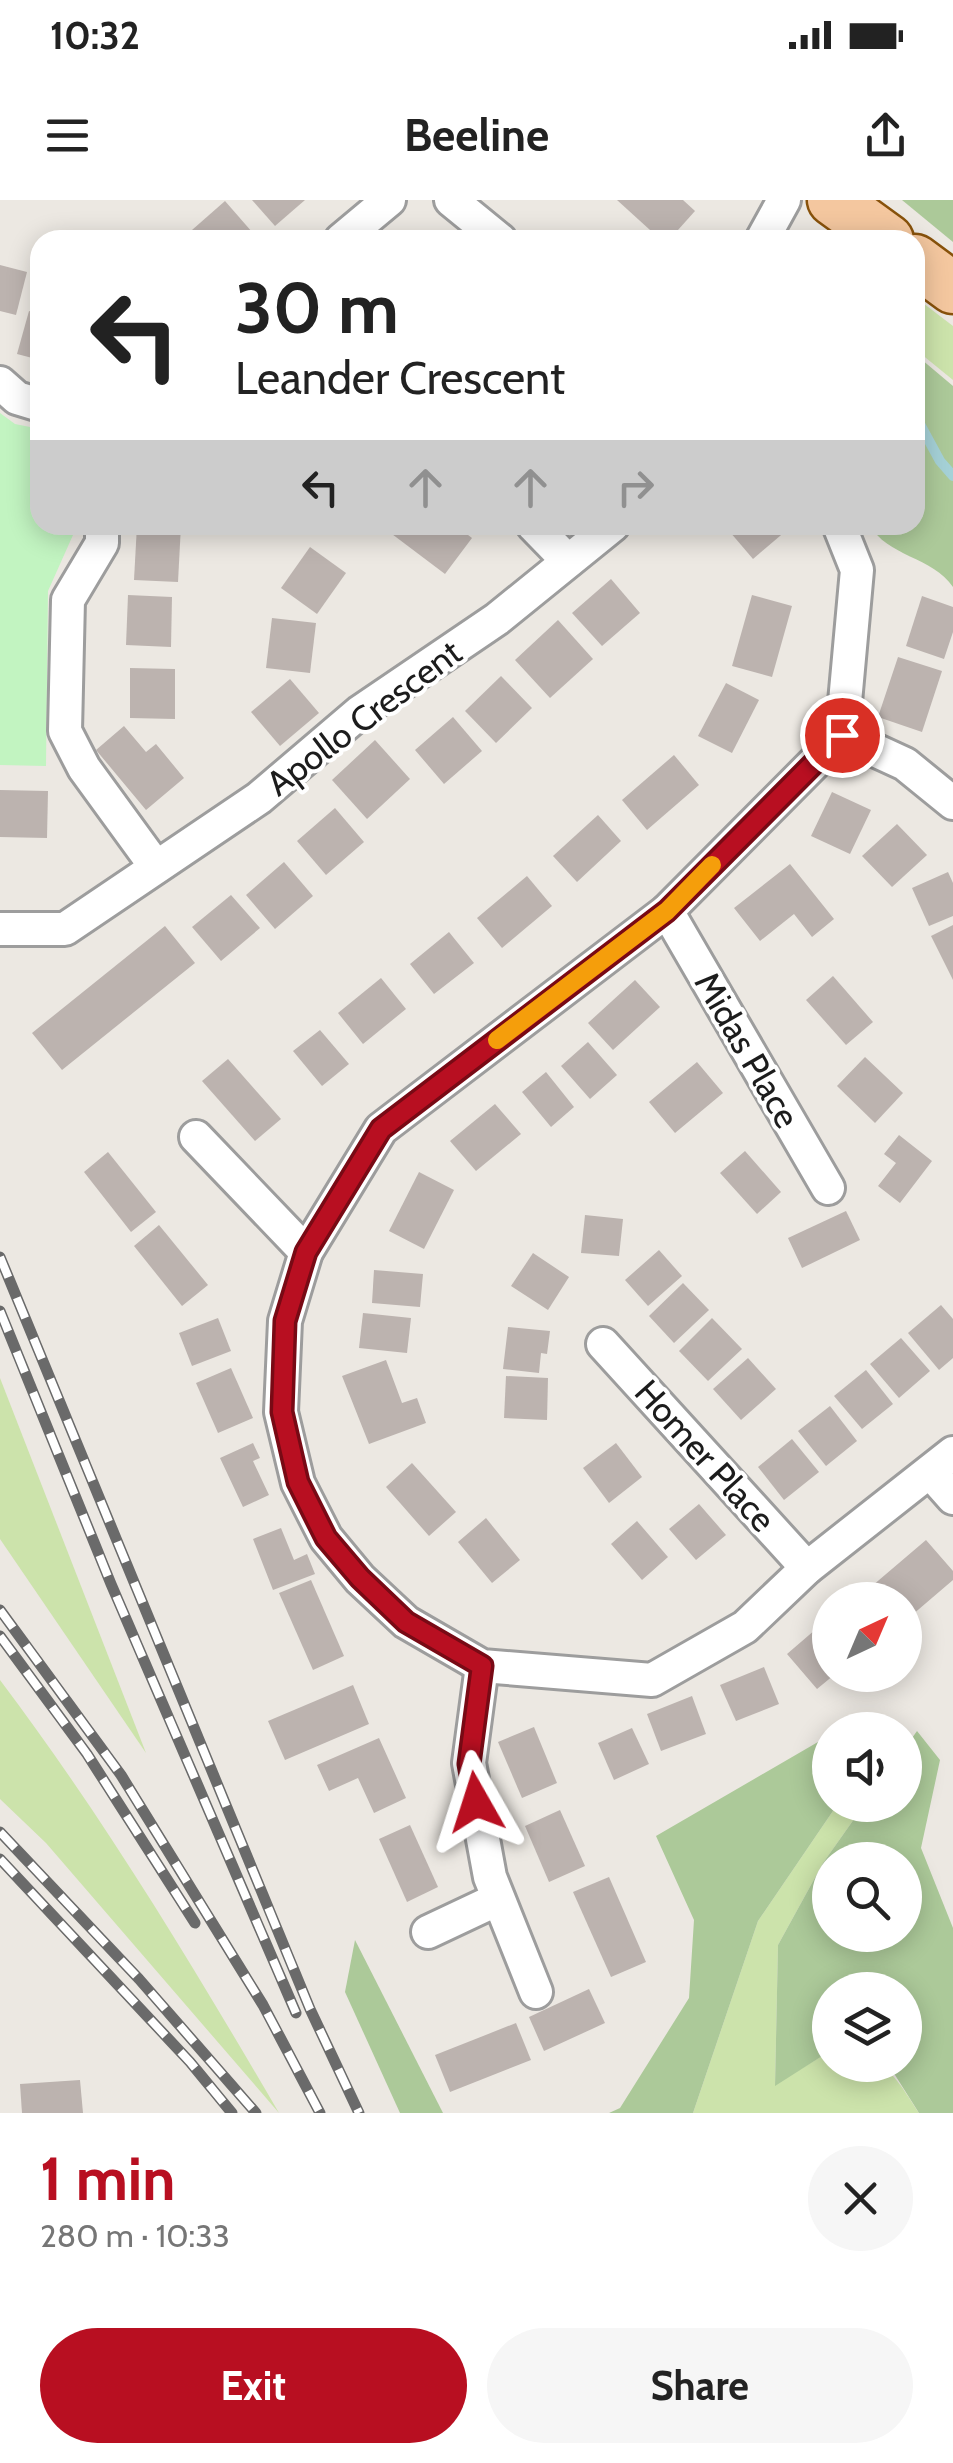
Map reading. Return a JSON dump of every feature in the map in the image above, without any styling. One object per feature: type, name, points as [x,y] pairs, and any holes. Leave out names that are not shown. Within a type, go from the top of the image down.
[{"type":"main road","points":[[834,200],[874,230]]},
{"type":"main road","points":[[925,267],[953,288]]},
{"type":"street","points":[[354,230],[389,200]]},
{"type":"street","points":[[451,200],[488,230]]},
{"type":"street","points":[[768,230],[784,200]]},
{"type":"street","points":[[0,383],[17,398],[30,402]]},
{"type":"street","points":[[102,535],[102,543],[68,600],[65,731],[84,768],[156,868]]},
{"type":"street","points":[[543,535],[568,561]]},
{"type":"street","name":"Apollo Crescent","points":[[0,929],[65,929],[259,798],[360,712],[497,619],[600,535]]},
{"type":"street","points":[[844,535],[856,570],[842,735],[667,911],[381,1129],[306,1252],[285,1321],[282,1412],[298,1482],[326,1538],[406,1622],[482,1666],[652,1680],[745,1628],[807,1568],[942,1462],[953,1498]]},
{"type":"street","points":[[842,735],[905,764],[953,802]]},
{"type":"street","name":"Midas Place","points":[[667,911],[828,1188]]},
{"type":"street","points":[[196,1137],[306,1252]]},
{"type":"street","name":"Homer Place","points":[[603,1344],[807,1568]]},
{"type":"street","points":[[482,1666],[469,1764],[490,1877],[536,1992]]},
{"type":"street","points":[[428,1932],[498,1899]]},
{"type":"green space","points":[[902,200],[953,200],[953,242]]},
{"type":"green space","points":[[925,305],[953,326],[953,380],[925,357]]},
{"type":"green space","points":[[925,362],[953,386],[953,587],[934,569],[877,535],[925,535]]},
{"type":"green space","points":[[0,413],[15,424],[30,427],[30,535],[73,535],[48,591],[46,766],[0,765]]},
{"type":"green space","points":[[0,1378],[146,1753],[0,1539]]},
{"type":"green space","points":[[0,1680],[146,1892],[279,2113],[46,1843],[0,1799]]},
{"type":"green space","points":[[922,1737],[940,1760],[922,1843],[838,1842],[852,1822],[922,1822]]},
{"type":"green space","points":[[812,1745],[812,1822],[825,1822],[758,1921],[693,2113],[609,2113],[620,2108],[689,1998],[694,1920],[656,1836]]},
{"type":"green space","points":[[825,1822],[852,1822],[838,1842],[812,1842],[812,1883],[778,1945],[775,2085],[812,2062],[812,2082],[898,2082],[919,2113],[693,2113],[758,1921]]},
{"type":"green space","points":[[922,1850],[953,1928],[953,2113],[919,2113],[899,2082],[922,2082],[922,1972],[812,1972],[812,2062],[775,2086],[778,1945],[812,1883],[812,1952],[922,1952]]},
{"type":"green space","points":[[355,1940],[443,2113],[400,2113],[345,1992]]},
{"type":"building","points":[[252,200],[305,200],[275,226]]},
{"type":"building","points":[[617,200],[683,200],[695,211],[678,230],[650,230]]},
{"type":"building","points":[[225,201],[250,230],[192,230]]},
{"type":"building","points":[[0,265],[27,272],[16,315],[0,311]]},
{"type":"building","points":[[29,311],[30,311],[30,357],[17,354]]},
{"type":"building","points":[[136,535],[180,535],[178,582],[134,580]]},
{"type":"building","points":[[393,535],[468,535],[472,538],[445,574]]},
{"type":"building","points":[[733,535],[781,535],[753,559]]},
{"type":"building","points":[[310,547],[346,573],[317,614],[281,588]]},
{"type":"building","points":[[611,579],[640,613],[602,646],[572,613]]},
{"type":"building","points":[[128,595],[172,597],[171,647],[126,645]]},
{"type":"building","points":[[752,595],[792,606],[772,677],[732,666]]},
{"type":"building","points":[[922,596],[953,607],[953,632],[944,659],[906,646]]},
{"type":"building","points":[[272,618],[316,623],[310,673],[266,668]]},
{"type":"building","points":[[558,620],[593,659],[550,698],[515,660]]},
{"type":"building","points":[[898,657],[942,671],[922,732],[878,717]]},
{"type":"building","points":[[130,668],[175,669],[175,719],[130,718]]},
{"type":"building","points":[[501,676],[532,708],[496,743],[465,711]]},
{"type":"building","points":[[290,679],[319,713],[280,746],[251,712]]},
{"type":"building","points":[[726,683],[759,700],[732,753],[698,736]]},
{"type":"building","points":[[453,717],[482,751],[444,784],[415,750]]},
{"type":"building","points":[[124,726],[146,752],[156,744],[184,778],[146,810],[96,750]]},
{"type":"building","points":[[375,740],[410,779],[367,819],[332,780]]},
{"type":"building","points":[[674,755],[699,785],[647,830],[622,800]]},
{"type":"building","points":[[0,790],[48,791],[47,838],[0,837]]},
{"type":"building","points":[[832,792],[871,810],[850,854],[811,836]]},
{"type":"building","points":[[335,808],[364,842],[326,875],[297,841]]},
{"type":"building","points":[[598,815],[621,841],[577,882],[553,856]]},
{"type":"building","points":[[897,824],[927,855],[892,887],[862,856]]},
{"type":"building","points":[[284,862],[313,896],[275,929],[246,895]]},
{"type":"building","points":[[790,864],[834,919],[812,937],[794,914],[760,941],[734,908]]},
{"type":"building","points":[[948,872],[953,883],[953,916],[929,926],[912,888]]},
{"type":"building","points":[[527,876],[552,906],[502,948],[477,918]]},
{"type":"building","points":[[231,895],[260,928],[221,961],[192,927]]},
{"type":"building","points":[[953,925],[953,980],[931,936]]},
{"type":"building","points":[[165,926],[195,963],[62,1070],[32,1033]]},
{"type":"building","points":[[449,932],[474,963],[434,994],[410,964]]},
{"type":"building","points":[[833,976],[873,1022],[846,1045],[806,1000]]},
{"type":"building","points":[[381,978],[406,1009],[363,1044],[338,1013]]},
{"type":"building","points":[[635,980],[660,1007],[613,1050],[588,1023]]},
{"type":"building","points":[[320,1030],[349,1064],[322,1086],[293,1051]]},
{"type":"building","points":[[588,1042],[617,1075],[590,1099],[561,1066]]},
{"type":"building","points":[[865,1057],[903,1093],[875,1123],[837,1086]]},
{"type":"building","points":[[228,1059],[281,1119],[255,1141],[202,1081]]},
{"type":"building","points":[[697,1062],[723,1093],[675,1133],[649,1102]]},
{"type":"building","points":[[546,1072],[574,1107],[551,1127],[522,1092]]},
{"type":"building","points":[[495,1104],[521,1134],[476,1171],[450,1141]]},
{"type":"building","points":[[899,1135],[932,1161],[900,1203],[878,1186],[896,1163],[884,1154]]},
{"type":"building","points":[[745,1151],[781,1192],[757,1214],[720,1173]]},
{"type":"building","points":[[108,1152],[156,1212],[131,1232],[84,1172]]},
{"type":"building","points":[[419,1172],[454,1190],[424,1249],[389,1231]]},
{"type":"building","points":[[846,1211],[860,1240],[802,1268],[788,1238]]},
{"type":"building","points":[[585,1215],[623,1219],[619,1256],[581,1253]]},
{"type":"building","points":[[159,1225],[208,1285],[182,1306],[134,1246]]},
{"type":"building","points":[[659,1250],[682,1276],[648,1306],[625,1280]]},
{"type":"building","points":[[533,1253],[569,1277],[548,1310],[511,1286]]},
{"type":"building","points":[[374,1270],[423,1274],[420,1307],[372,1303]]},
{"type":"building","points":[[683,1283],[709,1310],[674,1343],[649,1316]]},
{"type":"building","points":[[941,1305],[953,1319],[953,1358],[939,1370],[908,1333]]},
{"type":"building","points":[[363,1313],[411,1318],[407,1353],[359,1348]]},
{"type":"building","points":[[218,1318],[231,1351],[192,1366],[179,1333]]},
{"type":"building","points":[[712,1318],[742,1349],[708,1381],[679,1351]]},
{"type":"building","points":[[508,1327],[550,1331],[547,1354],[541,1353],[539,1373],[503,1369]]},
{"type":"building","points":[[901,1338],[930,1371],[899,1398],[870,1364]]},
{"type":"building","points":[[748,1358],[776,1389],[741,1420],[713,1389]]},
{"type":"building","points":[[386,1360],[402,1403],[417,1398],[426,1423],[369,1444],[342,1376]]},
{"type":"building","points":[[231,1368],[253,1418],[218,1433],[196,1383]]},
{"type":"building","points":[[866,1370],[893,1404],[862,1429],[834,1396]]},
{"type":"building","points":[[506,1376],[548,1378],[547,1420],[504,1418]]},
{"type":"building","points":[[830,1406],[857,1441],[826,1466],[798,1431]]},
{"type":"building","points":[[792,1439],[819,1472],[784,1500],[758,1467]]},
{"type":"building","points":[[253,1443],[260,1458],[253,1461],[269,1495],[243,1507],[220,1458]]},
{"type":"building","points":[[616,1443],[642,1477],[609,1503],[583,1468]]},
{"type":"building","points":[[412,1463],[456,1512],[429,1536],[386,1487]]},
{"type":"building","points":[[699,1504],[726,1535],[696,1560],[669,1529]]},
{"type":"building","points":[[486,1518],[520,1560],[492,1583],[458,1542]]},
{"type":"building","points":[[637,1521],[668,1557],[642,1580],[611,1544]]},
{"type":"building","points":[[281,1528],[294,1560],[307,1554],[315,1574],[273,1590],[253,1539]]},
{"type":"building","points":[[926,1540],[953,1571],[953,1580],[922,1606],[922,1582],[877,1582]]},
{"type":"building","points":[[311,1580],[344,1656],[313,1670],[279,1593]]},
{"type":"building","points":[[812,1632],[812,1683],[787,1654]]},
{"type":"building","points":[[764,1667],[779,1704],[736,1721],[720,1685]]},
{"type":"building","points":[[353,1685],[369,1724],[285,1760],[268,1721]]},
{"type":"building","points":[[692,1696],[706,1734],[661,1751],[647,1714]]},
{"type":"building","points":[[534,1727],[557,1783],[522,1798],[498,1742]]},
{"type":"building","points":[[632,1728],[649,1764],[614,1780],[598,1743]]},
{"type":"building","points":[[379,1738],[406,1798],[374,1813],[358,1778],[329,1791],[317,1765]]},
{"type":"building","points":[[560,1810],[585,1866],[549,1882],[525,1826]]},
{"type":"building","points":[[410,1825],[438,1887],[407,1902],[379,1839]]},
{"type":"building","points":[[609,1877],[646,1962],[611,1977],[573,1892]]},
{"type":"building","points":[[589,1989],[605,2023],[544,2051],[529,2017]]},
{"type":"building","points":[[516,2023],[531,2060],[450,2092],[435,2055]]},
{"type":"building","points":[[80,2080],[83,2113],[22,2113],[20,2084]]},
{"type":"waterway","points":[[925,433],[953,476]]},
{"type":"railway","points":[[0,1257],[310,2009],[359,2113]]},
{"type":"railway","points":[[0,1311],[111,1584],[296,2013]]},
{"type":"railway","points":[[0,1610],[121,1775],[263,2005],[320,2113]]},
{"type":"railway","points":[[0,1636],[87,1754],[195,1923]]},
{"type":"railway","points":[[0,1832],[139,1979],[256,2113]]},
{"type":"railway","points":[[0,1859],[190,2062],[232,2113]]},
{"type":"slow traffic","points":[[497,1040],[667,911],[712,865]]},
{"type":"route","points":[[476,1802],[469,1764],[482,1666],[406,1622],[360,1578],[326,1538],[298,1482],[282,1412],[285,1321],[306,1252],[381,1129],[667,911],[842,735]]}]
